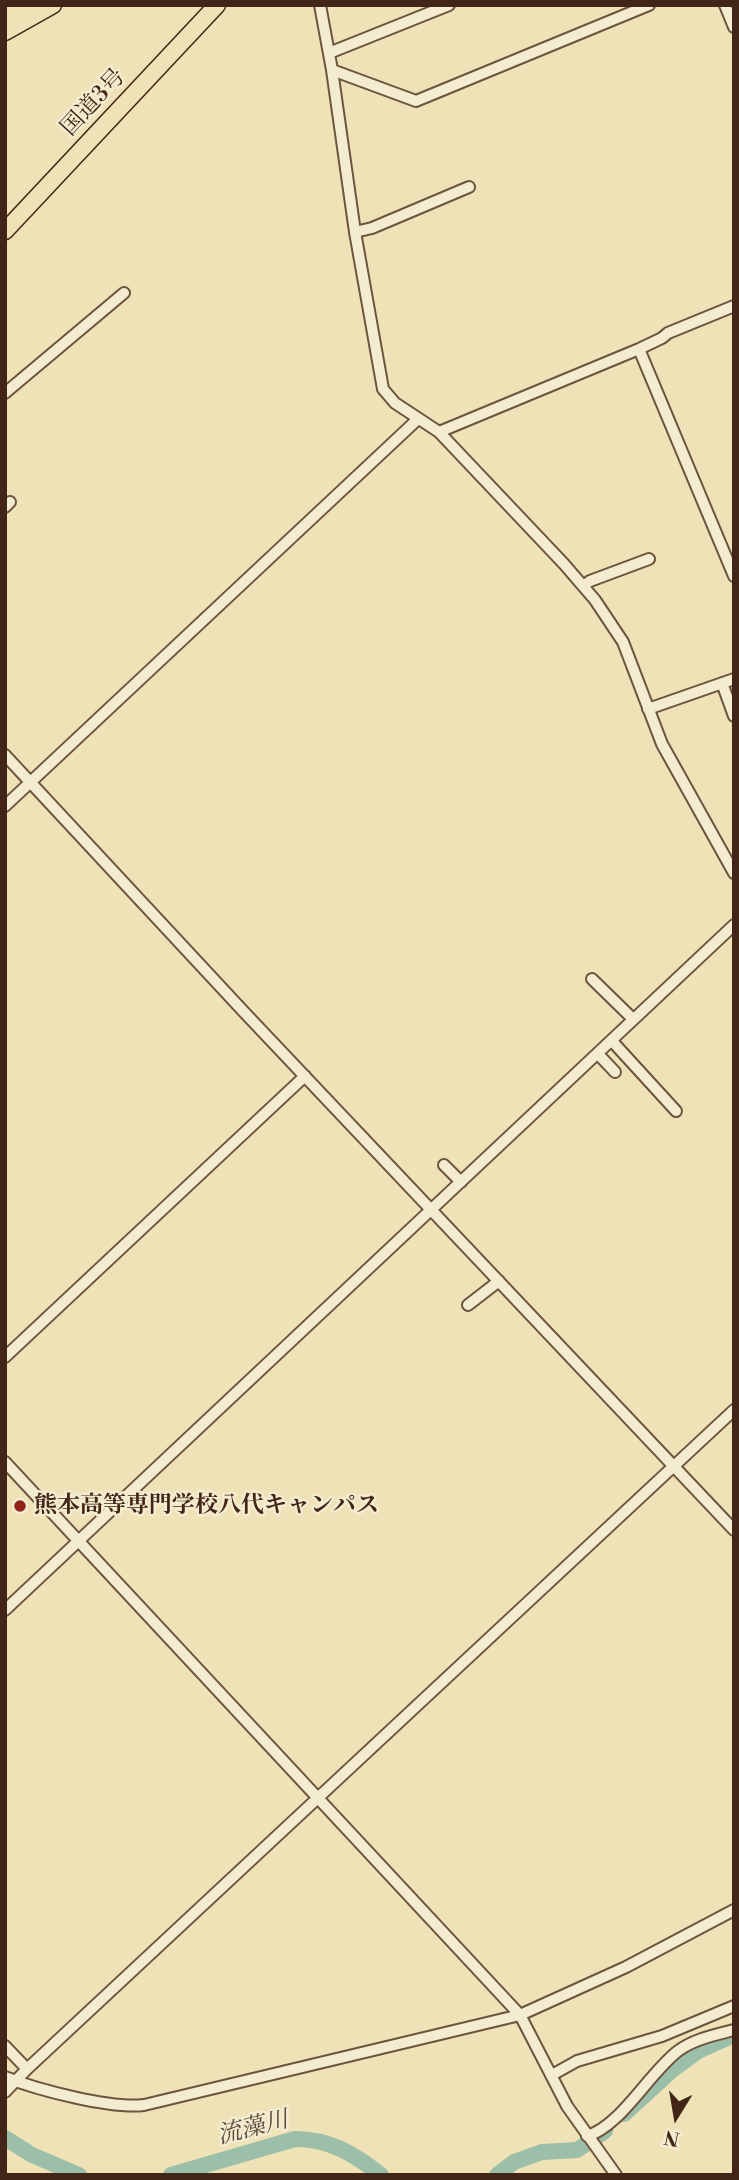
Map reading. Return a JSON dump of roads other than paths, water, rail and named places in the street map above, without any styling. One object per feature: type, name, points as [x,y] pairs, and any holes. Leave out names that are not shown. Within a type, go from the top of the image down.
[{"type":"highway","points":[[5,16],[25,5]]},
{"type":"highway","points":[[5,32],[53,5]]},
{"type":"highway","name":"国道3号","points":[[5,231],[217,5]]},
{"type":"street","points":[[320,5],[355,232],[383,389],[395,403],[439,432],[583,586],[623,642],[663,744],[734,873]]},
{"type":"street","points":[[328,53],[449,5]]},
{"type":"street","points":[[332,70],[416,101],[649,5]]},
{"type":"street","points":[[724,5],[734,27]]},
{"type":"street","points":[[355,232],[372,228],[469,187]]},
{"type":"street","points":[[5,393],[124,293]]},
{"type":"street","points":[[439,432],[639,349],[668,333],[734,306]]},
{"type":"street","points":[[639,349],[734,576]]},
{"type":"street","points":[[5,806],[418,419]]},
{"type":"street","points":[[583,586],[649,559]]},
{"type":"street","points":[[648,709],[734,679]]},
{"type":"street","points":[[722,683],[734,716]]},
{"type":"street","points":[[5,755],[734,1530]]},
{"type":"street","points":[[5,1610],[734,925]]},
{"type":"street","points":[[592,979],[633,1019]]},
{"type":"street","points":[[612,1041],[676,1111]]},
{"type":"street","points":[[598,1054],[615,1072]]},
{"type":"street","points":[[5,1357],[305,1076]]},
{"type":"street","points":[[444,1165],[461,1182]]},
{"type":"street","points":[[468,1305],[499,1281]]},
{"type":"street","points":[[5,2092],[11,2079],[27,2069],[734,1410]]},
{"type":"street","points":[[5,1462],[520,2015],[567,2106],[616,2175]]},
{"type":"street","points":[[11,2079],[125,2107],[144,2105],[520,2015],[626,1967],[734,1910]]},
{"type":"street","points":[[552,2075],[577,2061],[662,2036],[734,2006]]},
{"type":"street","points":[[587,2137],[598,2133],[678,2051],[693,2041],[734,2030]]},
{"type":"street","points":[[5,2046],[27,2069]]},
{"type":"waterway","name":"流藻川","points":[[624,2114],[672,2070],[698,2051],[734,2035]]},
{"type":"waterway","name":"流藻川","points":[[497,2175],[514,2162],[542,2152],[577,2150],[605,2131]]},
{"type":"waterway","name":"流藻川","points":[[5,2138],[32,2155],[79,2175]]},
{"type":"waterway","name":"流藻川","points":[[171,2175],[295,2139],[319,2142],[341,2149],[381,2175]]},
{"type":"place","name":"熊本高等専門学校八代キャンパス","points":[[20,1506]]}]
